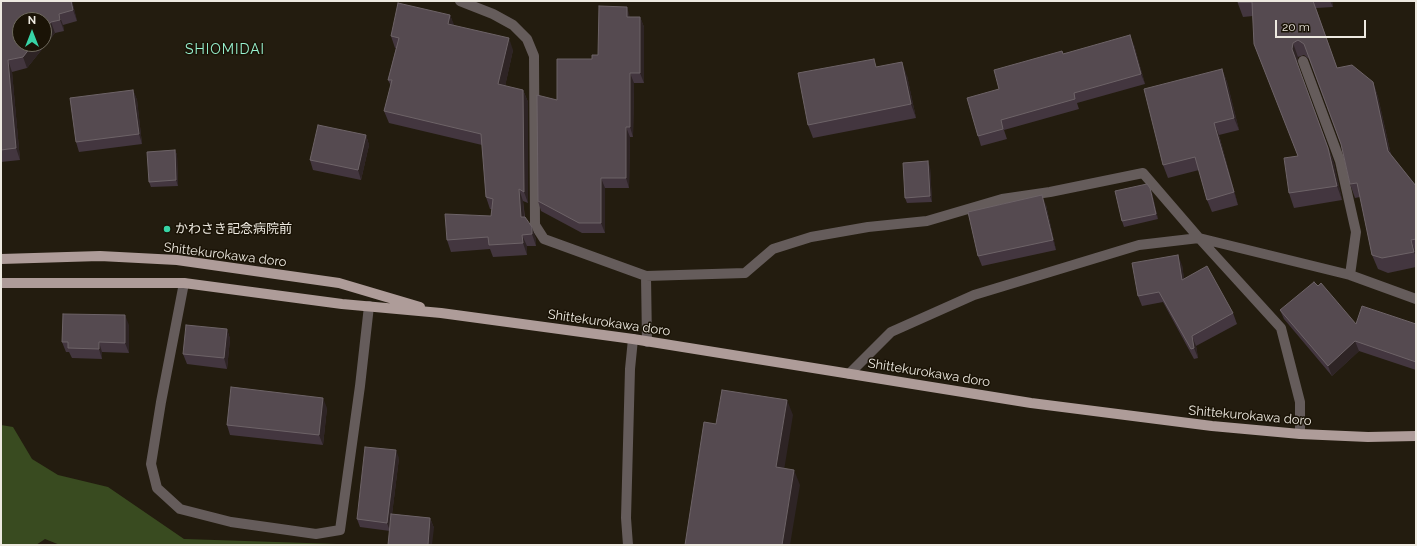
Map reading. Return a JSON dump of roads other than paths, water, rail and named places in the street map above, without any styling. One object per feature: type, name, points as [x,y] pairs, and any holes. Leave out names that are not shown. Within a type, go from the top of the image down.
[{"type":"main road","name":"Shittekurokawa doro","points":[[1,259],[100,256],[177,260],[340,282],[441,313]]},
{"type":"main road","name":"Shittekurokawa doro","points":[[1,282],[184,282],[369,306],[441,313],[632,339],[1038,404],[1212,426],[1300,434],[1368,437],[1416,436]]},
{"type":"street","points":[[460,1],[493,14],[513,25],[527,39],[534,56],[535,225],[544,240],[646,276],[745,273],[773,249],[811,238],[868,227],[927,221],[1002,198],[1050,192],[1143,173],[1199,238],[1281,328],[1300,402],[1300,434]]},
{"type":"street","points":[[1302,61],[1340,161],[1356,232],[1350,275]]},
{"type":"street","points":[[849,374],[891,332],[974,295],[1139,245],[1199,238],[1350,275],[1416,299]]},
{"type":"street","points":[[646,276],[647,342]]},
{"type":"street","points":[[184,282],[160,402],[151,464],[157,488],[180,509],[231,522],[316,534],[340,530],[360,386],[369,306]]},
{"type":"street","points":[[628,545],[626,518],[632,339]]},
{"type":"place","name":"かわさき記念病院前","points":[[167,229]]},
{"type":"district","name":"SHIOMIDAI","points":[[225,50]]}]
